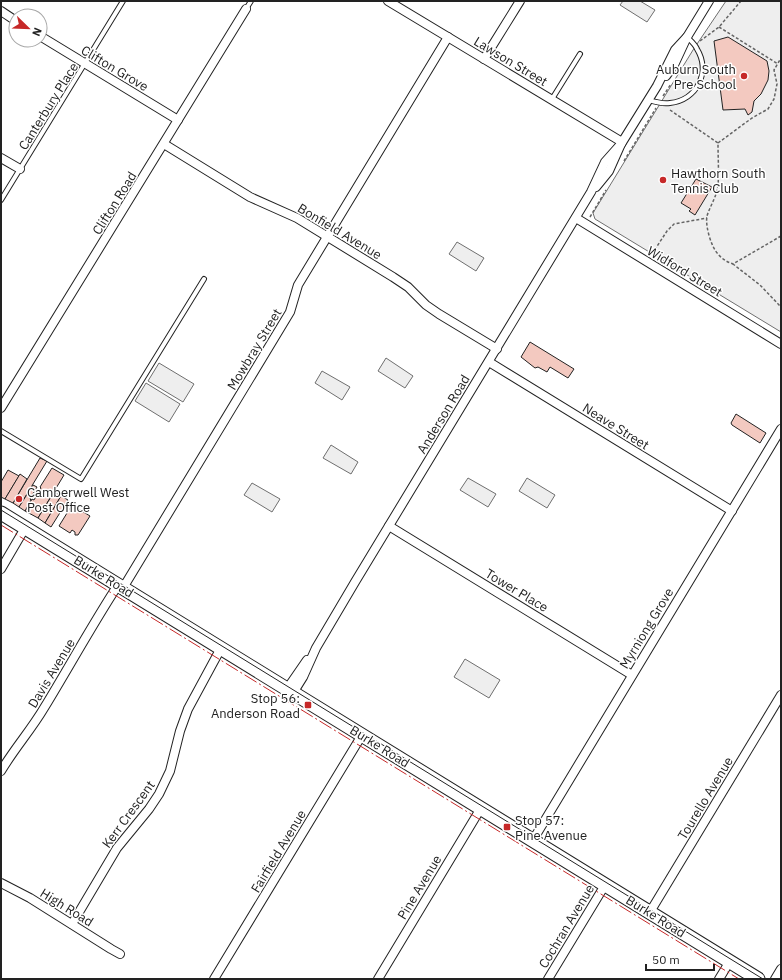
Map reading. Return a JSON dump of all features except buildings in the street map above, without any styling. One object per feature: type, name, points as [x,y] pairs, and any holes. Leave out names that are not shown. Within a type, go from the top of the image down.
[{"type":"main road","name":"Burke Road","points":[[1,513],[758,979]]},
{"type":"street","name":"Lawson Street","points":[[388,1],[621,143]]},
{"type":"street","points":[[484,59],[520,1]]},
{"type":"street","name":"Anderson Road","points":[[290,691],[298,672],[316,648],[576,218],[592,192],[609,171],[621,143],[657,86],[675,50],[687,37],[709,1]]},
{"type":"street","name":"Clifton Road","points":[[1,408],[246,10]]},
{"type":"street","name":"Mowbray Street","points":[[120,586],[290,312],[298,285],[448,37]]},
{"type":"street","name":"Clifton Grove","points":[[48,41],[178,120]]},
{"type":"street","name":"Bonfield Avenue","points":[[164,144],[250,197],[290,214],[401,282],[438,314],[496,349]]},
{"type":"street","points":[[1,158],[20,169]]},
{"type":"street","name":"Widford Street","points":[[576,218],[781,344]]},
{"type":"street","name":"Neave Street","points":[[489,362],[732,511]]},
{"type":"street","name":"Myrniong Grove","points":[[533,840],[781,429]]},
{"type":"street","name":"Tower Place","points":[[389,526],[632,675]]},
{"type":"street","points":[[1,569],[25,528]]},
{"type":"street","name":"Davis Avenue","points":[[1,771],[9,757],[31,730],[120,586]]},
{"type":"street","name":"Kerr Crescent","points":[[72,924],[117,848],[150,809],[159,794],[170,771],[181,726],[188,709],[221,648]]},
{"type":"street","name":"Tourello Avenue","points":[[650,912],[781,695]]},
{"type":"street","name":"Fairfield Avenue","points":[[214,979],[362,735]]},
{"type":"street","name":"Pine Avenue","points":[[378,979],[481,808]]},
{"type":"street","name":"High Road","points":[[1,883],[120,954]]},
{"type":"street","name":"Cochran Avenue","points":[[548,979],[605,885]]},
{"type":"street","points":[[719,979],[730,961]]},
{"type":"street","points":[[775,979],[781,969]]},
{"type":"lane","name":"Canterbury Place","points":[[1,200],[123,1]]},
{"type":"lane","points":[[246,10],[251,1]]},
{"type":"lane","points":[[648,100],[669,104],[689,97],[699,85],[702,78],[703,64],[698,49],[687,37]]},
{"type":"lane","points":[[552,100],[580,54]]},
{"type":"lane","points":[[1,431],[81,479],[204,279]]},
{"type":"path","points":[[719,27],[778,64]]},
{"type":"path","points":[[718,142],[752,118],[768,109],[774,99],[777,84],[774,70],[781,58]]},
{"type":"path","points":[[622,163],[660,103],[718,142]]},
{"type":"path","points":[[718,142],[718,186],[707,218],[707,226],[713,245],[717,254],[725,261],[733,264],[760,285],[781,307]]},
{"type":"path","points":[[596,220],[589,217],[606,190]]},
{"type":"path","points":[[652,254],[667,231],[674,224],[707,218]]},
{"type":"path","points":[[733,264],[781,236]]},
{"type":"shaded area","points":[[623,1],[640,1],[655,10],[647,22],[620,5]]},
{"type":"shaded area","points":[[726,1],[781,1],[781,332],[595,219],[593,213],[693,50]]},
{"type":"shaded area","points":[[457,242],[484,258],[476,271],[449,254]]},
{"type":"shaded area","points":[[386,358],[413,376],[405,388],[378,371]]},
{"type":"shaded area","points":[[159,363],[194,384],[183,402],[148,381]]},
{"type":"shaded area","points":[[322,371],[350,387],[342,400],[315,383]]},
{"type":"shaded area","points":[[146,383],[180,404],[169,422],[135,401]]},
{"type":"shaded area","points":[[331,445],[358,462],[351,474],[323,458]]},
{"type":"shaded area","points":[[468,478],[496,494],[488,507],[460,490]]},
{"type":"shaded area","points":[[527,478],[555,495],[547,508],[519,491]]},
{"type":"shaded area","points":[[252,483],[280,499],[272,512],[244,495]]},
{"type":"shaded area","points":[[465,659],[500,680],[489,698],[454,677]]},
{"type":"tram line","points":[[1,510],[763,979]]},
{"type":"power","points":[[1,525],[739,979]]},
{"type":"place","name":"Auburn South Pre School","points":[[744,76]]},
{"type":"place","name":"Hawthorn South Tennis Club","points":[[663,180]]},
{"type":"place","name":"Camberwell West Post Office","points":[[19,499]]},
{"type":"place","name":"Stop 56: Anderson Road","points":[[308,705]]},
{"type":"place","name":"Stop 57: Pine Avenue","points":[[507,827]]}]
